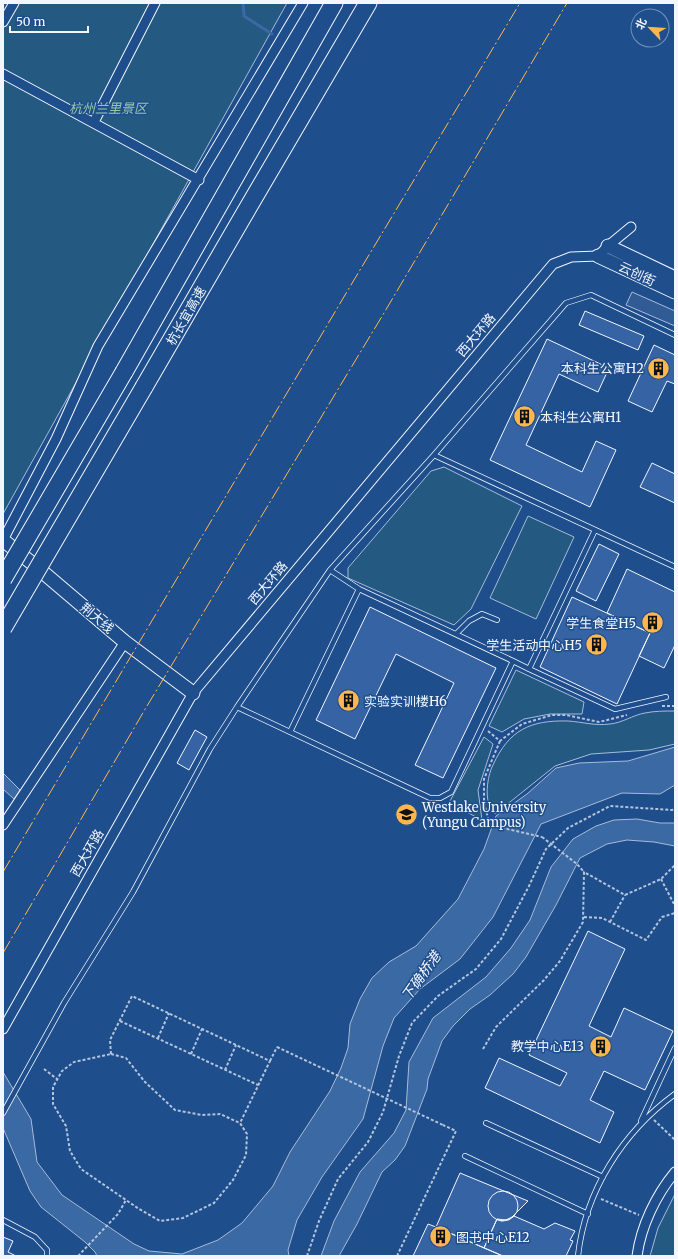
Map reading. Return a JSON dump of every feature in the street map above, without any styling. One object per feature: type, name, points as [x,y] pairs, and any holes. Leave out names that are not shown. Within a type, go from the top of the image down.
[{"type":"highway","name":"杭长宜高速","points":[[3,579],[124,372],[334,3]]},
{"type":"highway","name":"杭长宜高速","points":[[3,628],[368,3]]},
{"type":"highway","points":[[242,218],[381,3]]},
{"type":"street","points":[[3,22],[14,3]]},
{"type":"street","points":[[94,122],[155,3]]},
{"type":"street","points":[[3,540],[56,439],[98,346],[304,3]]},
{"type":"street","points":[[3,74],[199,180]]},
{"type":"street","points":[[598,256],[631,227]]},
{"type":"street","name":"云创街","points":[[608,246],[675,278]]},
{"type":"street","name":"云创街","points":[[598,256],[675,292]]},
{"type":"street","name":"西大环路","points":[[3,1029],[193,693],[553,264],[571,257],[598,256]]},
{"type":"street","name":"荆大线","points":[[3,540],[125,642],[193,693]]},
{"type":"street","points":[[3,825],[125,642]]},
{"type":"street","points":[[637,1256],[642,1232],[647,1219],[659,1194],[675,1172]]},
{"type":"lane","points":[[3,1113],[64,1003],[133,892],[210,749],[330,570],[434,455],[566,303],[591,295],[675,334]]},
{"type":"lane","points":[[434,455],[675,567]]},
{"type":"lane","points":[[529,669],[595,530]]},
{"type":"lane","points":[[330,570],[359,589],[616,709],[666,697]]},
{"type":"lane","points":[[290,732],[359,589]]},
{"type":"lane","points":[[456,634],[470,621],[482,614],[498,620]]},
{"type":"lane","points":[[237,707],[430,798],[440,798],[451,792],[512,661]]},
{"type":"lane","points":[[639,1126],[675,1048]]},
{"type":"lane","points":[[578,1256],[582,1232],[594,1196],[603,1177],[623,1144],[649,1115],[675,1094]]},
{"type":"lane","points":[[486,1122],[603,1177]]},
{"type":"lane","points":[[465,1156],[588,1214]]},
{"type":"lane","points":[[3,1220],[35,1237],[47,1250],[47,1256]]},
{"type":"path","points":[[660,706],[675,706]]},
{"type":"path","points":[[625,895],[584,872],[577,864],[542,837],[490,825],[484,803],[484,779],[500,741],[522,724],[552,715],[566,715],[599,722],[615,719],[632,713]]},
{"type":"path","points":[[482,726],[500,741]]},
{"type":"path","points":[[307,1256],[319,1221],[338,1179],[368,1142],[383,1112],[399,1056],[412,1024],[438,996],[476,969],[501,939],[529,886],[546,849],[568,828],[610,806],[645,809],[675,809]]},
{"type":"path","points":[[610,922],[625,895],[661,879],[675,865]]},
{"type":"path","points":[[483,1049],[496,1027],[544,980],[560,961],[584,922],[584,872]]},
{"type":"path","points":[[661,879],[675,906]]},
{"type":"path","points":[[584,917],[602,918],[646,940],[662,917],[675,913]]},
{"type":"path","points":[[111,1054],[110,1040],[132,996],[270,1061]]},
{"type":"path","points":[[158,1038],[169,1013]]},
{"type":"path","points":[[120,1021],[258,1085]]},
{"type":"path","points":[[191,1054],[202,1029]]},
{"type":"path","points":[[225,1070],[236,1045]]},
{"type":"path","points":[[240,1123],[277,1047],[456,1131],[397,1256]]},
{"type":"path","points":[[111,1054],[126,1058],[145,1082],[175,1110],[202,1115],[220,1114],[240,1123],[247,1134],[246,1155],[234,1180],[214,1203],[183,1218],[160,1221],[139,1209],[81,1169],[70,1151],[66,1126],[53,1104],[53,1087],[57,1079],[62,1071],[74,1062],[111,1054]]},
{"type":"path","points":[[44,1069],[57,1079]]},
{"type":"path","points":[[649,1115],[675,1140]]},
{"type":"path","points":[[594,1196],[647,1219]]},
{"type":"path","points":[[78,1256],[118,1214],[126,1200]]},
{"type":"green space","name":"杭州兰里景区","points":[[3,3],[287,3],[3,514]]},
{"type":"green space","points":[[444,467],[522,506],[471,609],[454,625],[348,578],[348,568],[431,471]]},
{"type":"green space","points":[[528,516],[574,537],[536,619],[490,598]]},
{"type":"green space","points":[[516,670],[584,702],[582,714],[550,714],[524,719],[502,732],[489,726]]},
{"type":"green space","points":[[656,711],[675,711],[675,744],[649,750],[591,754],[555,766],[495,814],[490,806],[487,790],[491,769],[506,743],[522,730],[532,725],[555,721],[599,725],[610,724],[645,713]]},
{"type":"green space","points":[[484,737],[493,744],[478,790],[482,820],[449,803]]},
{"type":"green space","points":[[675,1194],[675,1256],[650,1256],[658,1228]]},
{"type":"shaded area","points":[[632,292],[675,311],[675,326],[626,305]]},
{"type":"water","name":"下确桥港","points":[[675,747],[675,785],[660,794],[622,793],[541,824],[493,917],[460,959],[420,989],[394,1018],[383,1046],[363,1119],[322,1177],[297,1220],[288,1250],[289,1256],[97,1256],[85,1242],[41,1207],[30,1191],[3,1128],[3,1072],[31,1119],[37,1162],[62,1195],[134,1244],[149,1251],[182,1254],[218,1240],[242,1223],[273,1186],[290,1152],[330,1091],[341,1068],[348,1048],[350,1024],[360,999],[372,978],[389,962],[416,946],[458,899],[484,849],[496,816],[527,794],[556,768],[579,763],[628,761]]},
{"type":"water","points":[[3,773],[20,790],[14,799],[3,789]]},
{"type":"water","points":[[637,819],[660,823],[675,823],[675,846],[654,842],[627,840],[607,844],[580,858],[556,905],[526,957],[513,974],[490,995],[470,1009],[453,1026],[442,1041],[428,1079],[427,1089],[405,1146],[395,1160],[382,1172],[357,1224],[339,1256],[321,1256],[334,1221],[360,1172],[394,1133],[406,1110],[409,1062],[433,1018],[486,977],[511,948],[530,920],[551,867],[573,839],[596,826],[614,820]]},
{"type":"building","points":[[585,311],[644,336],[638,350],[579,325]]},
{"type":"building","name":"本科生公寓H1","points":[[547,339],[609,368],[598,392],[559,374],[526,445],[582,472],[596,441],[616,450],[590,507],[490,460]]},
{"type":"building","name":"本科生公寓H2","points":[[654,345],[675,355],[675,384],[667,381],[652,412],[628,401]]},
{"type":"building","points":[[652,463],[675,474],[675,503],[640,487]]},
{"type":"building","points":[[599,544],[619,554],[596,601],[576,591]]},
{"type":"building","name":"学生食堂H5","points":[[627,569],[675,592],[675,645],[664,668],[639,656],[650,633],[607,613]]},
{"type":"building","name":"学生活动中心H5","points":[[572,597],[650,633],[617,704],[540,667]]},
{"type":"building","name":"实验实训楼H6","points":[[370,607],[496,668],[443,778],[415,765],[454,683],[396,654],[355,739],[316,720]]},
{"type":"building","points":[[195,730],[207,737],[189,770],[177,763]]},
{"type":"building","name":"教学中心E13","points":[[588,931],[625,949],[589,1026],[611,1037],[624,1008],[673,1031],[645,1090],[604,1071],[590,1100],[614,1112],[600,1143],[485,1088],[499,1058],[560,1086],[567,1073],[529,1055]]},
{"type":"building","points":[[460,1173],[528,1201],[510,1219],[501,1221],[497,1219],[484,1248],[436,1227]]},
{"type":"building","points":[[503,1191],[509,1192],[517,1200],[517,1212],[509,1220],[503,1221],[497,1220],[489,1212],[488,1206],[489,1200],[497,1192]]},
{"type":"building","points":[[514,1216],[544,1229],[555,1223],[575,1231],[570,1240],[573,1241],[566,1256],[503,1256],[484,1248],[497,1219],[506,1220]]},
{"type":"building","name":"图书中心E12","points":[[428,1224],[436,1227],[503,1256],[413,1256]]},
{"type":"building","points":[[3,1237],[13,1241],[8,1252],[16,1256],[3,1256]]},
{"type":"waterway","points":[[243,3],[244,16],[272,34]]},
{"type":"power","points":[[3,872],[520,3]]},
{"type":"power","points":[[3,953],[144,711],[384,313],[567,3]]},
{"type":"place","name":"本科生公寓H2","points":[[659,368]]},
{"type":"place","name":"本科生公寓H1","points":[[525,417]]},
{"type":"place","name":"学生食堂H5","points":[[652,623]]},
{"type":"place","name":"学生活动中心H5","points":[[597,645]]},
{"type":"place","name":"实验实训楼H6","points":[[349,701]]},
{"type":"place","name":"Westlake University (Yungu Campus)","points":[[407,814]]},
{"type":"place","name":"教学中心E13","points":[[600,1046]]},
{"type":"place","name":"图书中心E12","points":[[441,1237]]}]
